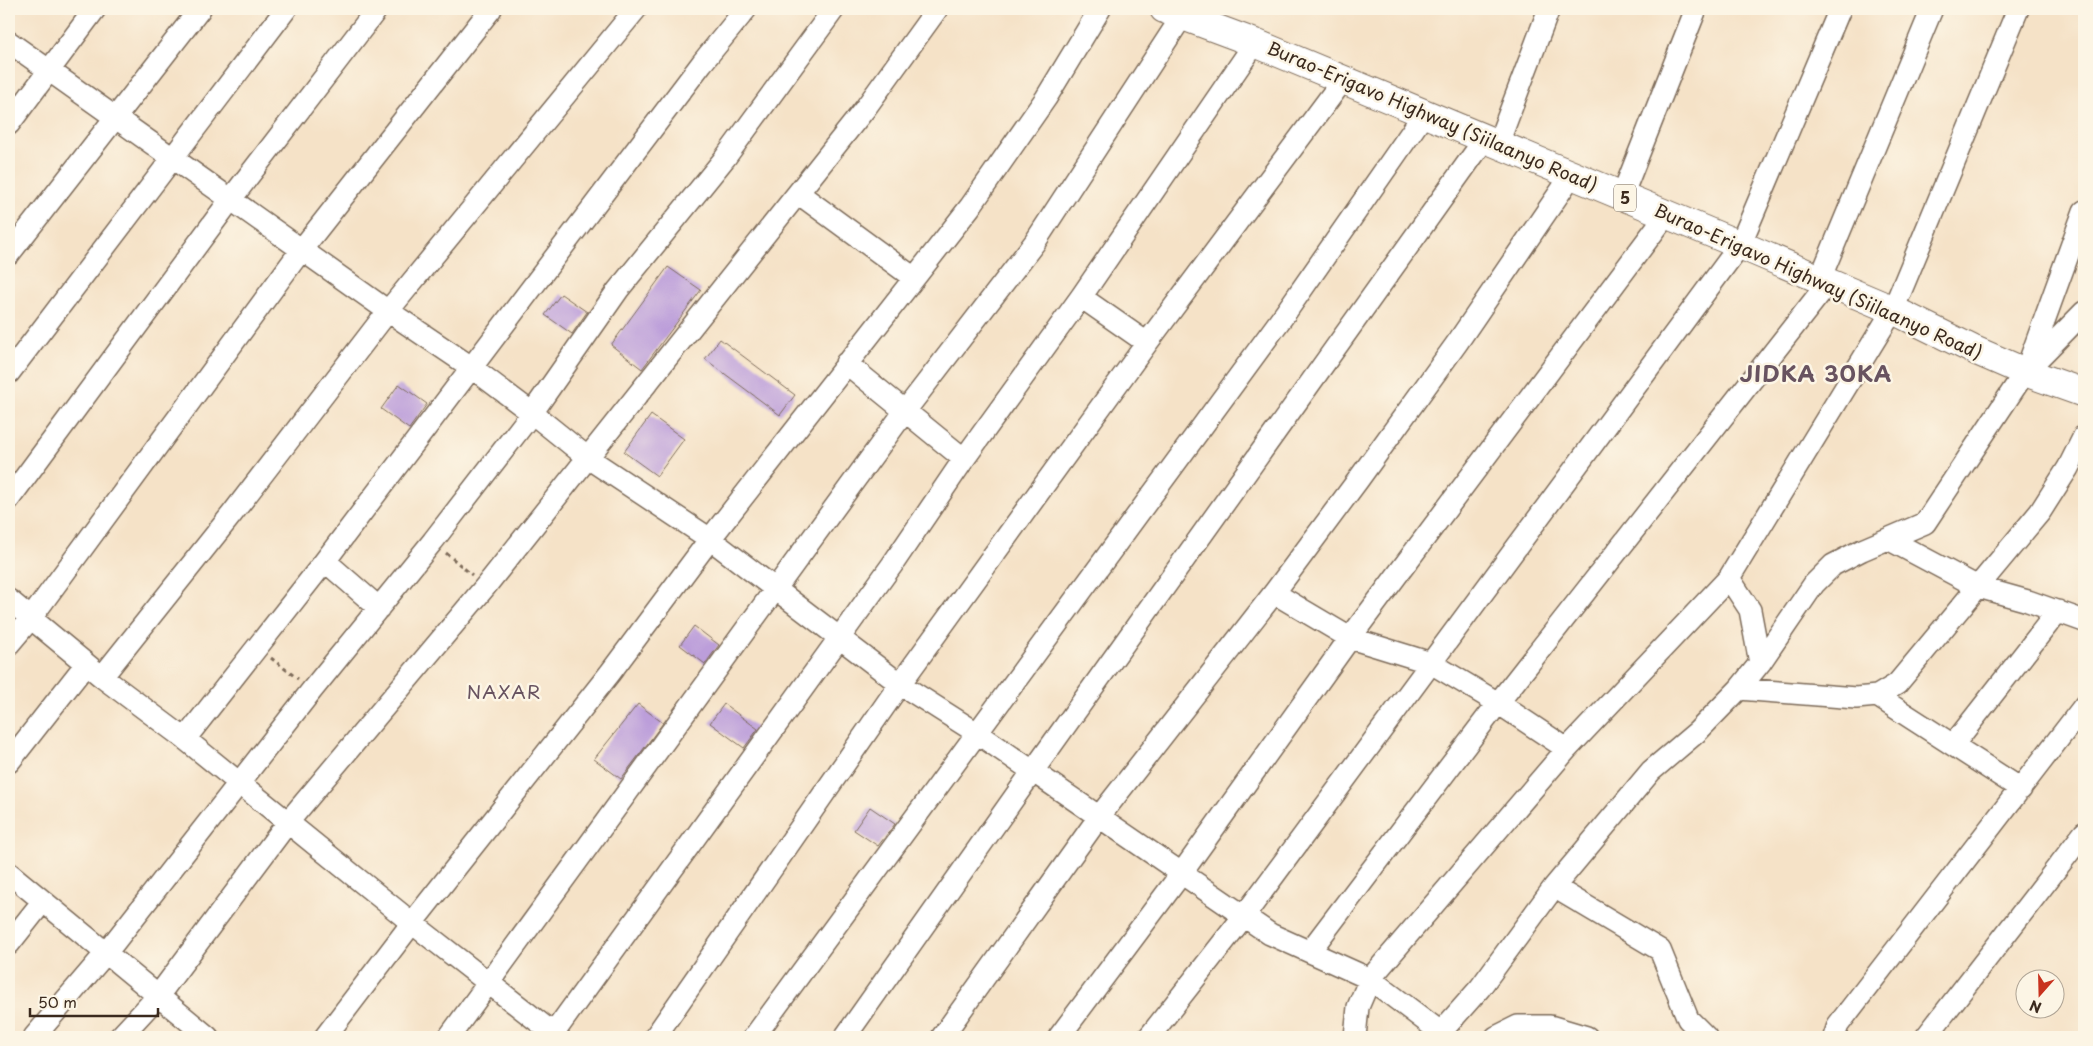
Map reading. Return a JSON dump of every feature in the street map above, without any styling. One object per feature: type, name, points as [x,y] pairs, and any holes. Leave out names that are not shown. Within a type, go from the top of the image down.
[{"type":"highway","name":"Burao-Erigavo Highway (Siilaanyo Road)","points":[[1173,12],[1213,17],[1255,43],[1491,143],[1740,245],[1892,310],[1972,349],[2025,372],[2084,393]]},
{"type":"street","points":[[9,124],[95,9]]},
{"type":"street","points":[[9,254],[200,9]]},
{"type":"street","points":[[9,373],[286,9]]},
{"type":"street","points":[[9,499],[231,199],[377,9]]},
{"type":"street","points":[[9,644],[32,618],[302,249],[491,9]]},
{"type":"street","points":[[102,677],[232,514],[388,311],[636,9]]},
{"type":"street","points":[[185,739],[324,561],[702,62],[746,9]]},
{"type":"street","points":[[34,1037],[106,953],[312,690],[433,541],[532,412],[618,290],[725,158],[834,9]]},
{"type":"street","points":[[120,1037],[158,996],[288,822],[486,587],[864,110],[937,9]]},
{"type":"street","points":[[326,1037],[412,923],[610,673],[710,539],[846,363],[970,207],[1035,114],[1100,9]]},
{"type":"street","points":[[845,1037],[1032,771],[1491,143],[1549,9]]},
{"type":"street","points":[[1622,196],[1696,9]]},
{"type":"street","points":[[1149,1037],[1244,916],[1740,245],[1840,9]]},
{"type":"street","points":[[1310,951],[1498,703],[1824,281],[1932,9]]},
{"type":"street","points":[[1355,1037],[1358,1007],[1370,979],[1567,749],[1729,578],[1892,310],[2018,9]]},
{"type":"street","points":[[449,1037],[905,411],[1035,242],[1173,12]]},
{"type":"street","points":[[9,42],[388,311],[471,367],[532,412],[588,458],[710,539],[900,684],[977,733],[1270,934],[1370,979],[1444,1035],[1554,887],[1651,771],[1697,732],[1739,689],[1760,663],[1814,584],[1833,565],[1926,523],[2025,372],[2084,312]]},
{"type":"street","points":[[9,600],[102,677],[185,739],[555,1036],[919,526],[1255,43]]},
{"type":"street","points":[[655,1037],[900,684],[1148,343],[1343,80]]},
{"type":"street","points":[[754,1037],[1284,316],[1424,114]]},
{"type":"street","points":[[942,1037],[1099,817],[1274,593],[1457,343],[1571,176]]},
{"type":"street","points":[[798,193],[914,278]]},
{"type":"street","points":[[2025,372],[2084,211]]},
{"type":"street","points":[[1059,1037],[1181,874],[1350,638],[1666,215]]},
{"type":"street","points":[[1080,296],[1148,343]]},
{"type":"street","points":[[846,363],[964,459]]},
{"type":"street","points":[[1739,689],[1856,698],[1877,696],[1898,684],[2040,512],[2068,468],[2084,436]]},
{"type":"street","points":[[1888,539],[1978,588],[2028,601],[2084,621]]},
{"type":"street","points":[[324,561],[379,608]]},
{"type":"street","points":[[1729,578],[1750,610],[1760,663]]},
{"type":"street","points":[[1274,593],[1350,638],[1432,663],[1498,703],[1567,749]]},
{"type":"street","points":[[1953,745],[2058,611]]},
{"type":"street","points":[[9,762],[86,664]]},
{"type":"street","points":[[1877,696],[2021,789]]},
{"type":"street","points":[[1834,1037],[1838,1025],[2084,706]]},
{"type":"street","points":[[1926,1037],[2084,833]]},
{"type":"street","points":[[9,873],[208,1037]]},
{"type":"street","points":[[1554,887],[1660,950],[1688,1018],[1706,1037]]},
{"type":"street","points":[[9,944],[43,902]]},
{"type":"street","points":[[1496,1037],[1518,1026],[1550,1026],[1587,1037]]},
{"type":"path","points":[[433,541],[486,587]]},
{"type":"path","points":[[257,648],[312,690]]},
{"type":"building","points":[[668,267],[701,290],[642,369],[611,345]]},
{"type":"building","points":[[561,294],[587,312],[572,334],[545,315]]},
{"type":"building","points":[[720,339],[795,395],[780,415],[705,359]]},
{"type":"building","points":[[399,384],[427,404],[409,429],[381,409]]},
{"type":"building","points":[[651,415],[684,439],[657,476],[624,452]]},
{"type":"building","points":[[694,626],[719,645],[705,664],[680,645]]},
{"type":"building","points":[[638,704],[663,723],[621,779],[594,759]]},
{"type":"building","points":[[724,704],[758,729],[744,748],[710,723]]},
{"type":"building","points":[[870,807],[895,824],[878,846],[854,830]]},
{"type":"district","name":"JIDKA 30KA","points":[[1816,374]]},
{"type":"district","name":"NAXAR","points":[[504,692]]}]
